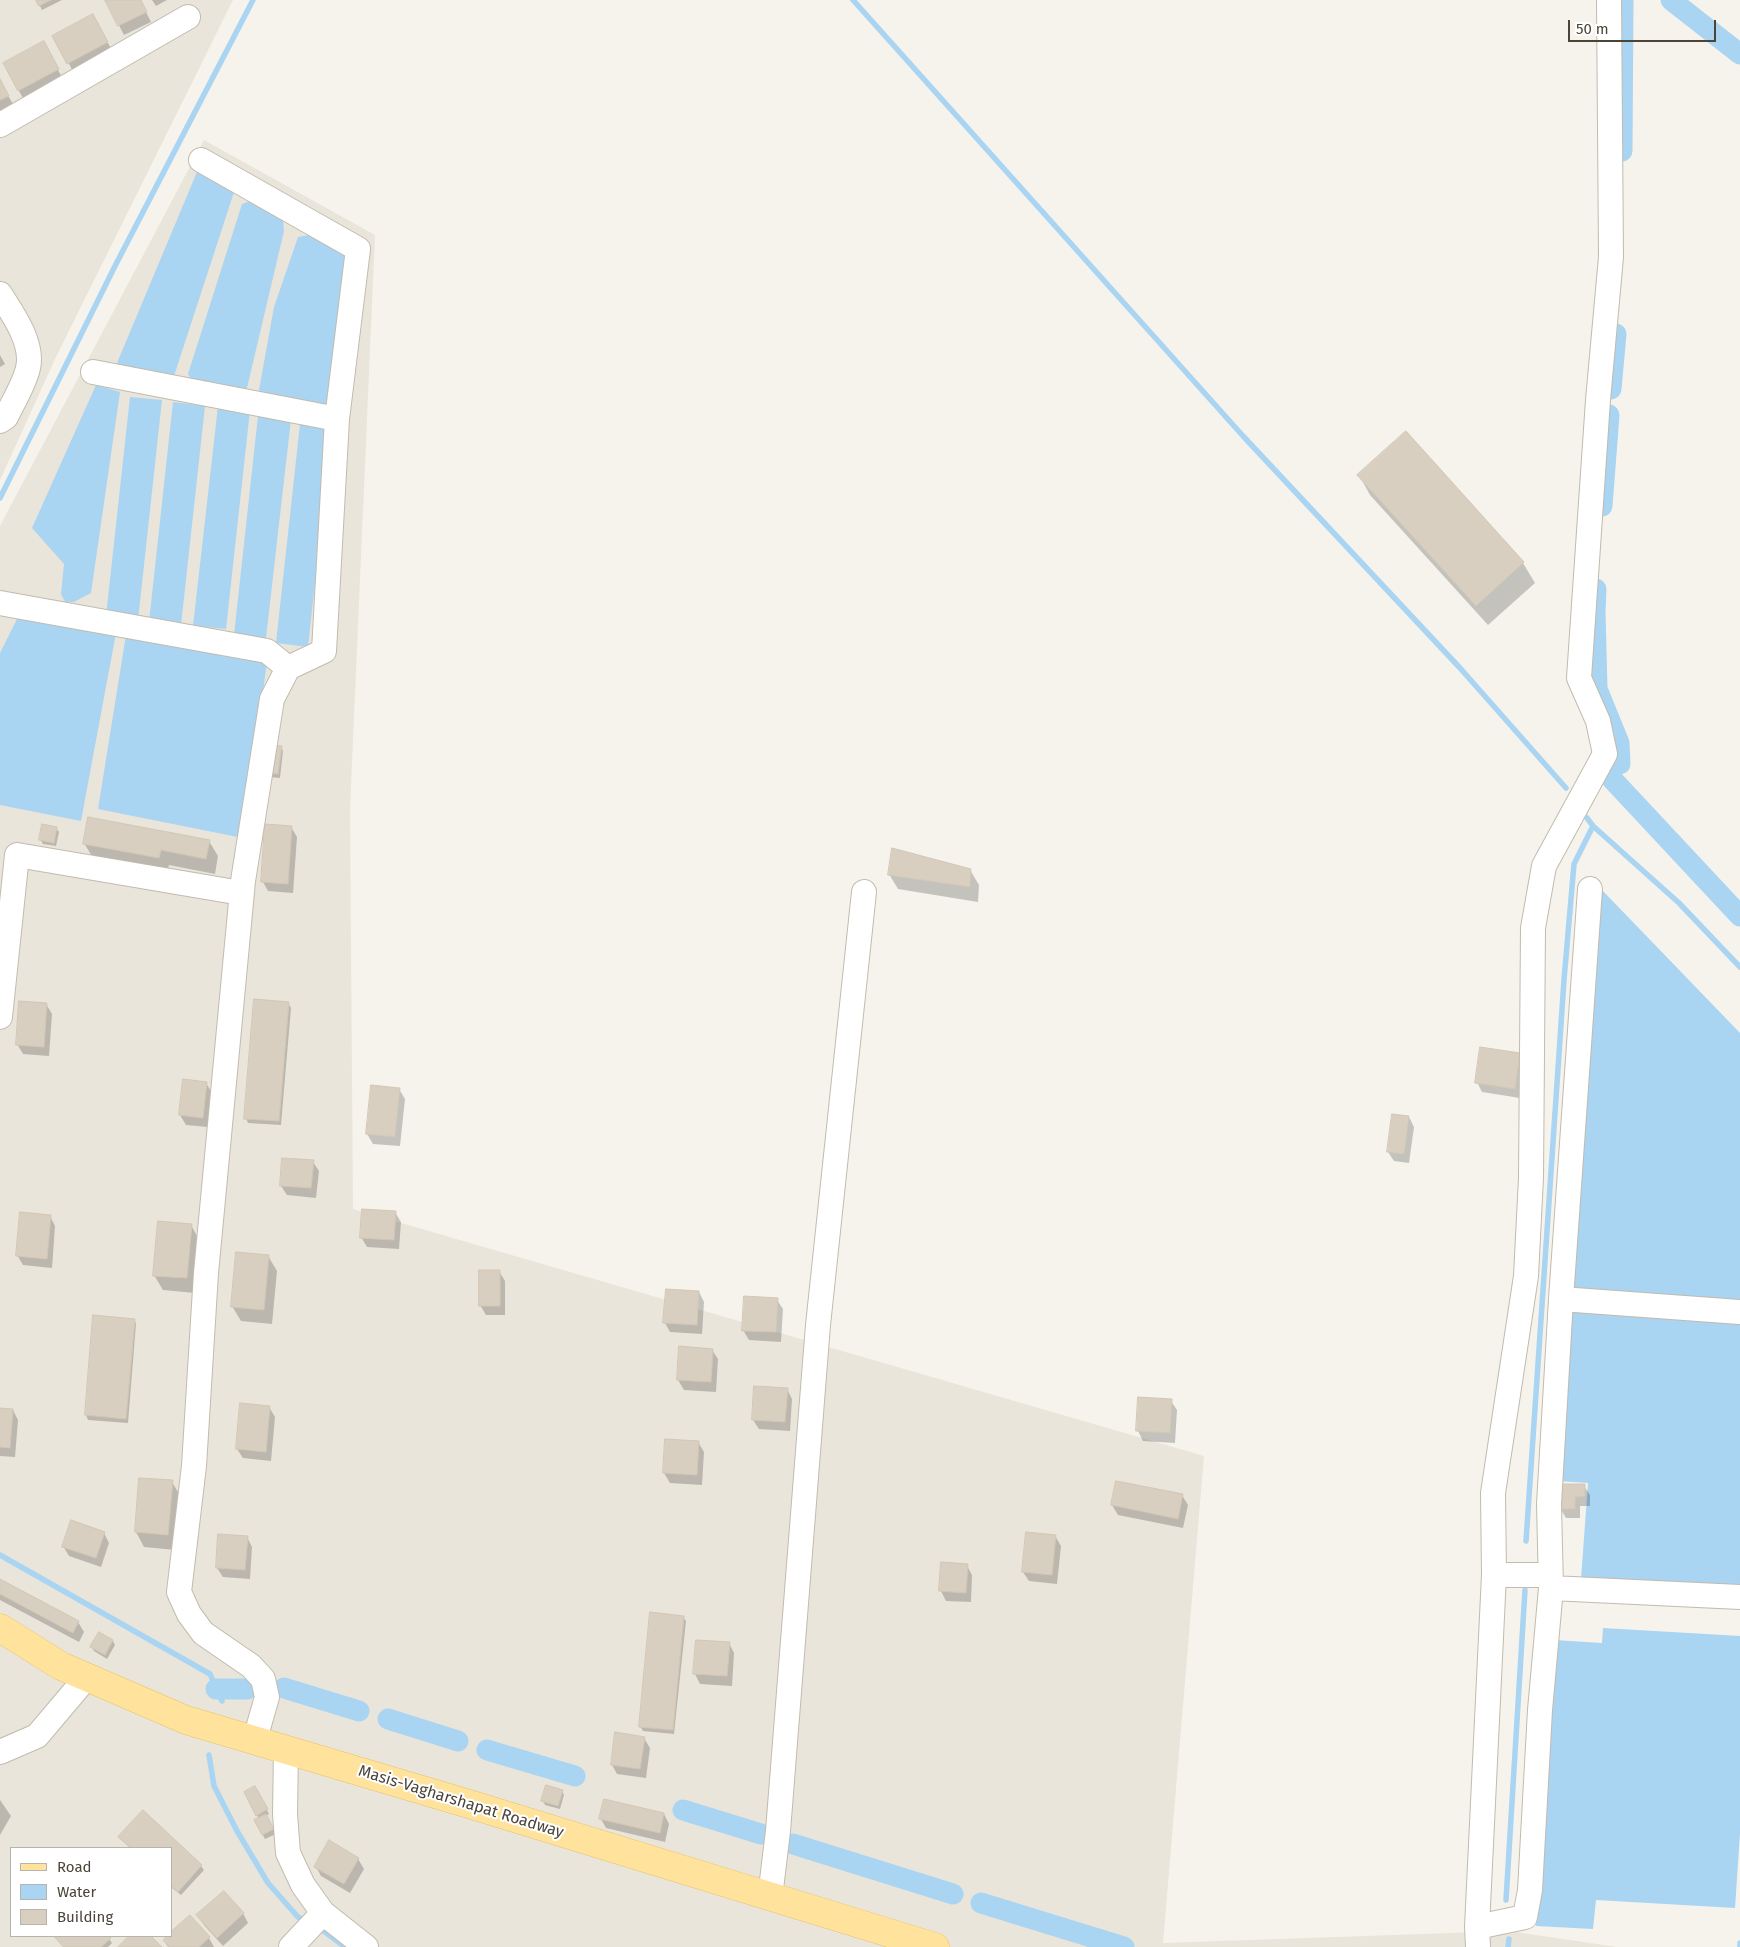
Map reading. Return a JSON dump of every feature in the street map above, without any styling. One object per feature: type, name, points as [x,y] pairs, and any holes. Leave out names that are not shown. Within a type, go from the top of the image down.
[{"type":"main road","name":"Masis-Vagharshapat Roadway","points":[[0,1628],[61,1666],[186,1720],[935,1947]]},
{"type":"street","points":[[1590,889],[1561,1299],[1549,1504],[1551,1581],[1540,1710],[1530,1890],[1525,1917],[1478,1937],[1494,1575],[1492,1493],[1526,1276],[1530,1178],[1533,928],[1544,866],[1605,754],[1598,721],[1579,678],[1598,400],[1611,257],[1609,0]]},
{"type":"street","points":[[0,124],[188,17]]},
{"type":"street","points":[[200,160],[358,250],[337,419],[324,651],[288,668],[272,699],[241,893],[206,1273],[194,1466],[179,1592],[189,1614],[203,1633],[251,1666],[263,1679],[267,1697],[255,1740]]},
{"type":"street","points":[[0,294],[15,318],[27,343],[28,367],[6,417],[0,421]]},
{"type":"street","points":[[93,372],[337,419]]},
{"type":"street","points":[[0,603],[267,651],[288,668]]},
{"type":"street","points":[[0,1017],[17,855],[241,893]]},
{"type":"street","points":[[770,1897],[778,1831],[818,1325],[864,892]]},
{"type":"street","points":[[1561,1299],[1740,1312]]},
{"type":"street","points":[[1494,1575],[1740,1597]]},
{"type":"street","points":[[0,1752],[37,1736],[86,1678]]},
{"type":"street","points":[[286,1749],[285,1814],[288,1854],[303,1885],[323,1913],[366,1947]]},
{"type":"street","points":[[291,1947],[323,1913]]},
{"type":"shaded area","points":[[0,0],[233,0],[56,357],[0,480]]},
{"type":"shaded area","points":[[204,140],[375,235],[350,809],[353,1209],[1204,1456],[1163,1943],[1509,1931],[1617,1947],[0,1947],[0,526]]},
{"type":"water","points":[[197,172],[234,192],[174,376],[126,372],[117,363]]},
{"type":"water","points":[[250,201],[283,221],[284,231],[247,388],[243,393],[194,385],[188,374],[242,204]]},
{"type":"water","points":[[309,235],[345,253],[348,262],[331,403],[324,407],[270,399],[259,390],[274,307],[298,237]]},
{"type":"water","points":[[96,385],[120,392],[91,593],[74,602],[65,602],[61,594],[64,564],[32,528]]},
{"type":"water","points":[[130,397],[162,400],[138,620],[106,616]]},
{"type":"water","points":[[173,402],[205,406],[181,625],[149,622]]},
{"type":"water","points":[[218,406],[250,410],[226,629],[193,626]]},
{"type":"water","points":[[258,416],[291,419],[266,638],[234,635]]},
{"type":"water","points":[[300,424],[332,427],[308,647],[276,643]]},
{"type":"water","points":[[19,615],[116,633],[81,821],[0,805],[0,653]]},
{"type":"water","points":[[126,635],[267,662],[243,838],[98,809]]},
{"type":"water","points":[[1601,889],[1740,1033],[1740,1305],[1568,1292]]},
{"type":"water","points":[[1571,1312],[1740,1324],[1740,1591],[1581,1579],[1588,1483],[1558,1481]]},
{"type":"water","points":[[1603,1628],[1740,1636],[1740,1833],[1735,1908],[1596,1900],[1593,1929],[1536,1926],[1554,1640],[1602,1643]]},
{"type":"building","points":[[36,0],[51,0],[39,6]]},
{"type":"building","points":[[105,0],[141,0],[147,12],[118,26]]},
{"type":"building","points":[[93,14],[108,42],[67,64],[52,36]]},
{"type":"building","points":[[44,41],[59,69],[18,91],[3,63]]},
{"type":"building","points":[[0,79],[9,96],[0,100]]},
{"type":"building","points":[[1406,431],[1524,562],[1476,606],[1357,475]]},
{"type":"building","points":[[271,745],[282,746],[278,774],[267,773]]},
{"type":"building","points":[[88,817],[210,840],[206,859],[161,850],[159,858],[83,844]]},
{"type":"building","points":[[42,824],[57,827],[54,843],[39,840]]},
{"type":"building","points":[[265,824],[292,826],[288,884],[261,882]]},
{"type":"building","points":[[892,848],[971,869],[970,887],[888,875]]},
{"type":"building","points":[[254,999],[289,1002],[279,1121],[244,1119]]},
{"type":"building","points":[[19,1001],[47,1003],[44,1047],[16,1045]]},
{"type":"building","points":[[1480,1047],[1520,1053],[1515,1089],[1475,1083]]},
{"type":"building","points":[[183,1079],[207,1082],[203,1118],[179,1115]]},
{"type":"building","points":[[371,1085],[400,1088],[395,1137],[366,1134]]},
{"type":"building","points":[[1392,1114],[1409,1116],[1404,1154],[1387,1152]]},
{"type":"building","points":[[282,1158],[314,1160],[311,1188],[280,1186]]},
{"type":"building","points":[[362,1209],[396,1211],[394,1240],[360,1238]]},
{"type":"building","points":[[20,1212],[51,1215],[47,1259],[16,1256]]},
{"type":"building","points":[[158,1221],[192,1224],[187,1278],[153,1276]]},
{"type":"building","points":[[236,1252],[269,1255],[264,1310],[231,1307]]},
{"type":"building","points":[[479,1270],[500,1270],[500,1306],[479,1306]]},
{"type":"building","points":[[666,1289],[699,1291],[697,1325],[663,1323]]},
{"type":"building","points":[[744,1296],[778,1298],[776,1332],[742,1331]]},
{"type":"building","points":[[93,1315],[135,1319],[126,1419],[85,1415]]},
{"type":"building","points":[[679,1346],[713,1349],[711,1382],[677,1380]]},
{"type":"building","points":[[754,1386],[788,1388],[785,1422],[752,1420]]},
{"type":"building","points":[[1138,1397],[1172,1399],[1170,1433],[1136,1431]]},
{"type":"building","points":[[240,1403],[270,1406],[266,1452],[236,1449]]},
{"type":"building","points":[[0,1408],[13,1409],[10,1448],[0,1447]]},
{"type":"building","points":[[665,1439],[699,1441],[697,1475],[663,1473]]},
{"type":"building","points":[[139,1478],[173,1480],[168,1535],[135,1532]]},
{"type":"building","points":[[1116,1481],[1183,1494],[1178,1519],[1111,1505]]},
{"type":"building","points":[[1559,1484],[1585,1484],[1585,1496],[1575,1497],[1575,1509],[1559,1509]]},
{"type":"building","points":[[71,1520],[105,1532],[96,1558],[62,1547]]},
{"type":"building","points":[[1026,1532],[1056,1535],[1052,1575],[1022,1572]]},
{"type":"building","points":[[218,1534],[248,1536],[245,1570],[216,1568]]},
{"type":"building","points":[[941,1562],[968,1564],[966,1593],[939,1591]]},
{"type":"building","points":[[0,1579],[79,1621],[73,1633],[0,1594]]},
{"type":"building","points":[[650,1612],[684,1616],[673,1730],[639,1727]]},
{"type":"building","points":[[99,1632],[113,1640],[105,1655],[90,1647]]},
{"type":"building","points":[[696,1640],[730,1642],[727,1676],[693,1674]]},
{"type":"building","points":[[615,1732],[645,1737],[640,1769],[611,1765]]},
{"type":"building","points":[[546,1785],[563,1790],[558,1806],[541,1801]]},
{"type":"building","points":[[255,1786],[268,1809],[256,1816],[244,1792]]},
{"type":"building","points":[[604,1799],[664,1813],[660,1833],[599,1819]]},
{"type":"building","points":[[143,1810],[202,1865],[178,1892],[172,1887],[172,1847],[130,1847],[118,1837]]},
{"type":"building","points":[[266,1814],[274,1829],[262,1835],[254,1820]]},
{"type":"building","points":[[329,1840],[359,1858],[344,1884],[314,1867]]},
{"type":"building","points":[[224,1891],[244,1913],[217,1938],[196,1915]]},
{"type":"building","points":[[190,1915],[210,1937],[199,1947],[169,1947],[163,1940],[166,1937],[172,1937],[172,1931]]},
{"type":"building","points":[[55,1937],[111,1938],[101,1947],[64,1947]]},
{"type":"building","points":[[128,1937],[152,1937],[162,1947],[118,1947]]},
{"type":"waterway","points":[[0,498],[115,266],[253,0]]},
{"type":"waterway","points":[[853,0],[1243,436],[1460,668],[1566,788]]},
{"type":"waterway","points":[[1622,151],[1623,0]]},
{"type":"waterway","points":[[1671,0],[1740,54]]},
{"type":"waterway","points":[[1611,389],[1616,334]]},
{"type":"waterway","points":[[1602,506],[1609,415]]},
{"type":"waterway","points":[[1596,589],[1597,689],[1619,743],[1620,764]]},
{"type":"waterway","points":[[1612,779],[1740,916]]},
{"type":"waterway","points":[[1587,818],[1593,826],[1679,903],[1740,967]]},
{"type":"waterway","points":[[1526,1541],[1564,980],[1574,864],[1593,826]]},
{"type":"waterway","points":[[0,1555],[210,1674],[222,1701]]},
{"type":"waterway","points":[[1506,1900],[1525,1590]]},
{"type":"waterway","points":[[284,1688],[359,1711]]},
{"type":"waterway","points":[[216,1689],[247,1689]]},
{"type":"waterway","points":[[388,1719],[458,1741]]},
{"type":"waterway","points":[[487,1750],[575,1776]]},
{"type":"waterway","points":[[209,1755],[214,1786],[237,1831],[268,1883],[298,1917],[306,1921]]},
{"type":"waterway","points":[[683,1810],[761,1834]]},
{"type":"waterway","points":[[793,1844],[953,1894]]},
{"type":"waterway","points":[[981,1903],[1124,1947]]},
{"type":"waterway","points":[[317,1926],[345,1947]]},
{"type":"waterway","points":[[1508,1947],[1509,1939]]}]
